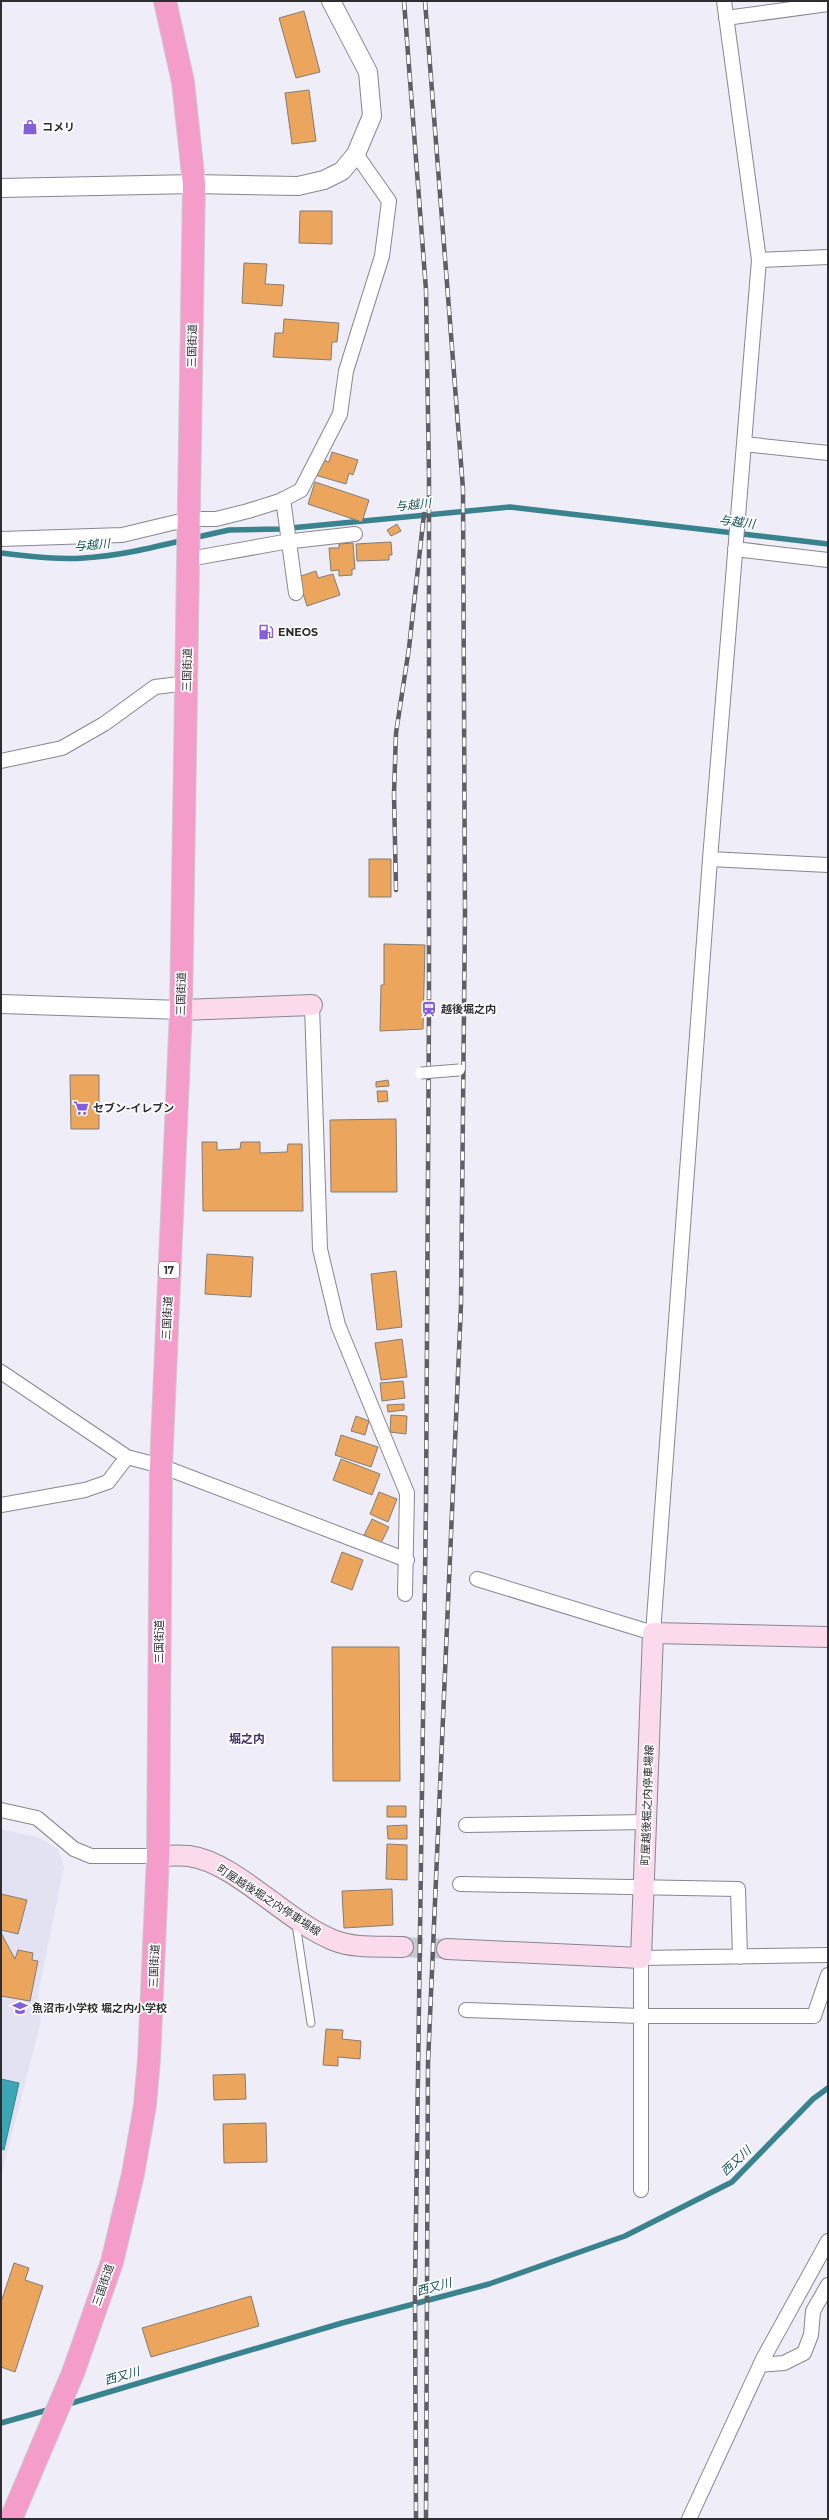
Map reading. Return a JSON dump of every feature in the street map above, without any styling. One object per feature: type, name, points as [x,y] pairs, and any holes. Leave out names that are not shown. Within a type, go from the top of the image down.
[{"type":"highway","name":"三国街道","points":[[11,2519],[73,2373],[112,2262],[133,2174],[145,2105],[149,2059],[158,1856],[161,1466],[181,1010],[194,184],[183,82],[165,1]]},
{"type":"main road","points":[[181,1010],[312,1005]]},
{"type":"main road","points":[[653,1633],[828,1637]]},
{"type":"main road","name":"町屋越後堀之内停車場線","points":[[641,1958],[653,1633]]},
{"type":"main road","name":"町屋越後堀之内停車場線","points":[[158,1856],[189,1856],[223,1868],[296,1920],[334,1940],[355,1946],[403,1948]]},
{"type":"main road","points":[[447,1949],[641,1958]]},
{"type":"street","points":[[1,188],[194,184],[298,186],[324,180],[342,171],[356,154],[372,116],[368,72],[331,1]]},
{"type":"street","points":[[477,1580],[653,1633],[710,859],[759,260],[724,1]]},
{"type":"street","points":[[726,18],[828,4]]},
{"type":"street","points":[[1,539],[122,535],[189,518],[216,519],[283,499],[301,490],[340,414],[346,371],[382,256],[389,201],[369,169],[356,154]]},
{"type":"street","points":[[759,260],[828,257]]},
{"type":"street","points":[[744,444],[828,453]]},
{"type":"street","points":[[283,499],[290,540],[296,593]]},
{"type":"street","points":[[189,559],[290,540],[355,534]]},
{"type":"street","points":[[735,549],[828,560]]},
{"type":"street","points":[[1,761],[62,748],[104,724],[155,687],[187,683]]},
{"type":"street","points":[[710,859],[828,866]]},
{"type":"street","points":[[1,1004],[181,1010]]},
{"type":"street","points":[[312,1005],[320,1249],[338,1325],[407,1493],[407,1560],[405,1594]]},
{"type":"street","points":[[421,1073],[459,1070]]},
{"type":"street","points":[[1,1372],[127,1457],[161,1466],[407,1560]]},
{"type":"street","points":[[1,1505],[84,1490],[108,1482],[127,1457]]},
{"type":"street","points":[[1,1810],[37,1818],[74,1849],[91,1856],[158,1856]]},
{"type":"street","points":[[466,1825],[646,1822]]},
{"type":"street","points":[[460,1884],[644,1889],[738,1889],[740,1957]]},
{"type":"street","points":[[642,2190],[641,1958],[828,1955]]},
{"type":"street","points":[[466,2010],[641,2016],[814,2016],[828,1975]]},
{"type":"street","points":[[689,2519],[760,2365],[828,2241]]},
{"type":"street","points":[[760,2365],[784,2363],[804,2353],[811,2335],[813,2311],[828,2285]]},
{"type":"lane","points":[[296,1920],[311,2023]]},
{"type":"shaded area","name":"魚沼市小学校 堀之内小学校","points":[[1,1829],[40,1838],[58,1849],[64,1867],[38,1994],[41,2021],[1,2177]]},
{"type":"water","points":[[1,2079],[19,2083],[4,2150],[1,2149]]},
{"type":"building","points":[[304,11],[320,72],[296,78],[279,18]]},
{"type":"building","points":[[309,90],[316,141],[292,144],[285,93]]},
{"type":"building","points":[[300,211],[332,211],[332,244],[299,243]]},
{"type":"building","points":[[244,263],[267,264],[265,284],[284,285],[282,306],[242,303]]},
{"type":"building","points":[[284,319],[339,323],[337,342],[332,342],[331,360],[273,357],[275,333],[283,333]]},
{"type":"building","points":[[332,452],[358,460],[353,475],[349,473],[346,484],[315,475],[321,459],[329,462]]},
{"type":"building","points":[[315,482],[369,500],[362,522],[308,504]]},
{"type":"building","points":[[397,524],[401,531],[391,536],[387,530]]},
{"type":"building","points":[[391,542],[392,555],[389,555],[389,560],[357,561],[356,544]]},
{"type":"building","points":[[353,543],[355,569],[352,569],[352,575],[339,576],[339,570],[331,571],[329,548],[339,548],[339,544]]},
{"type":"building","points":[[316,571],[318,578],[333,574],[340,595],[307,606],[298,577]]},
{"type":"building","points":[[369,859],[391,859],[391,897],[369,897]]},
{"type":"building","points":[[384,944],[425,945],[423,1029],[380,1031],[381,985],[384,985]]},
{"type":"building","points":[[70,1075],[99,1075],[99,1129],[71,1129]]},
{"type":"building","points":[[388,1080],[389,1086],[376,1087],[376,1082]]},
{"type":"building","points":[[377,1091],[387,1091],[388,1101],[378,1102]]},
{"type":"building","points":[[396,1119],[397,1192],[331,1192],[330,1120]]},
{"type":"building","points":[[202,1142],[217,1142],[217,1150],[240,1149],[241,1142],[260,1142],[260,1153],[287,1152],[288,1144],[302,1144],[303,1211],[203,1211]]},
{"type":"building","points":[[207,1254],[253,1257],[251,1297],[205,1294]]},
{"type":"building","points":[[396,1271],[402,1327],[377,1330],[371,1274]]},
{"type":"building","points":[[402,1339],[407,1377],[381,1380],[375,1343]]},
{"type":"building","points":[[403,1381],[405,1398],[382,1401],[380,1383]]},
{"type":"building","points":[[404,1404],[404,1410],[388,1412],[387,1405]]},
{"type":"building","points":[[391,1415],[407,1416],[406,1434],[390,1432]]},
{"type":"building","points":[[356,1416],[369,1421],[365,1435],[351,1431]]},
{"type":"building","points":[[341,1435],[378,1447],[371,1467],[335,1455]]},
{"type":"building","points":[[341,1459],[380,1474],[372,1495],[333,1480]]},
{"type":"building","points":[[379,1492],[397,1499],[388,1522],[370,1514]]},
{"type":"building","points":[[372,1519],[389,1527],[381,1543],[364,1535]]},
{"type":"building","points":[[342,1552],[363,1560],[352,1590],[331,1582]]},
{"type":"building","points":[[332,1647],[399,1647],[400,1781],[333,1781]]},
{"type":"building","points":[[387,1806],[406,1806],[406,1817],[387,1817]]},
{"type":"building","points":[[407,1825],[407,1839],[388,1839],[387,1826]]},
{"type":"building","points":[[387,1844],[407,1845],[407,1880],[386,1879]]},
{"type":"building","points":[[392,1889],[393,1925],[344,1928],[342,1891]]},
{"type":"building","points":[[1,1894],[27,1900],[18,1934],[1,1930]]},
{"type":"building","points":[[1,1933],[15,1959],[18,1950],[33,1953],[32,1960],[38,1961],[30,2001],[1,1996]]},
{"type":"building","points":[[326,2029],[343,2030],[342,2039],[361,2041],[360,2059],[338,2057],[338,2066],[323,2065]]},
{"type":"building","points":[[245,2074],[246,2099],[214,2100],[213,2075]]},
{"type":"building","points":[[266,2123],[267,2162],[224,2163],[223,2124]]},
{"type":"building","points":[[14,2263],[29,2268],[25,2280],[43,2286],[15,2372],[1,2367],[1,2302]]},
{"type":"building","points":[[251,2296],[259,2326],[151,2357],[142,2328]]},
{"type":"waterway","name":"与越川","points":[[193,538],[229,530],[280,529],[510,507],[828,544]]},
{"type":"waterway","name":"与越川","points":[[1,553],[53,558],[84,558],[122,554],[184,540]]},
{"type":"waterway","name":"西又川","points":[[65,2405],[342,2323],[489,2284],[625,2236],[732,2182],[813,2099],[828,2088]]},
{"type":"waterway","name":"西又川","points":[[1,2423],[51,2409]]},
{"type":"tunnel","points":[[403,1947],[447,1949]]},
{"type":"railway","points":[[404,1],[426,290],[429,476],[429,1009],[426,1505],[415,2290],[416,2519]]},
{"type":"railway","points":[[425,1],[463,489],[465,914],[461,1305],[428,2063],[426,2519]]},
{"type":"railway","points":[[396,890],[394,794],[396,733],[409,648],[424,514]]},
{"type":"place","name":"コメリ","points":[[30,127]]},
{"type":"place","name":"ENEOS","points":[[266,632]]},
{"type":"place","name":"越後堀之内","points":[[429,1009]]},
{"type":"place","name":"セブン-イレブン","points":[[81,1108]]},
{"type":"place","name":"魚沼市小学校 堀之内小学校","points":[[20,2008]]},
{"type":"district","name":"堀之内","points":[[247,1739]]}]
